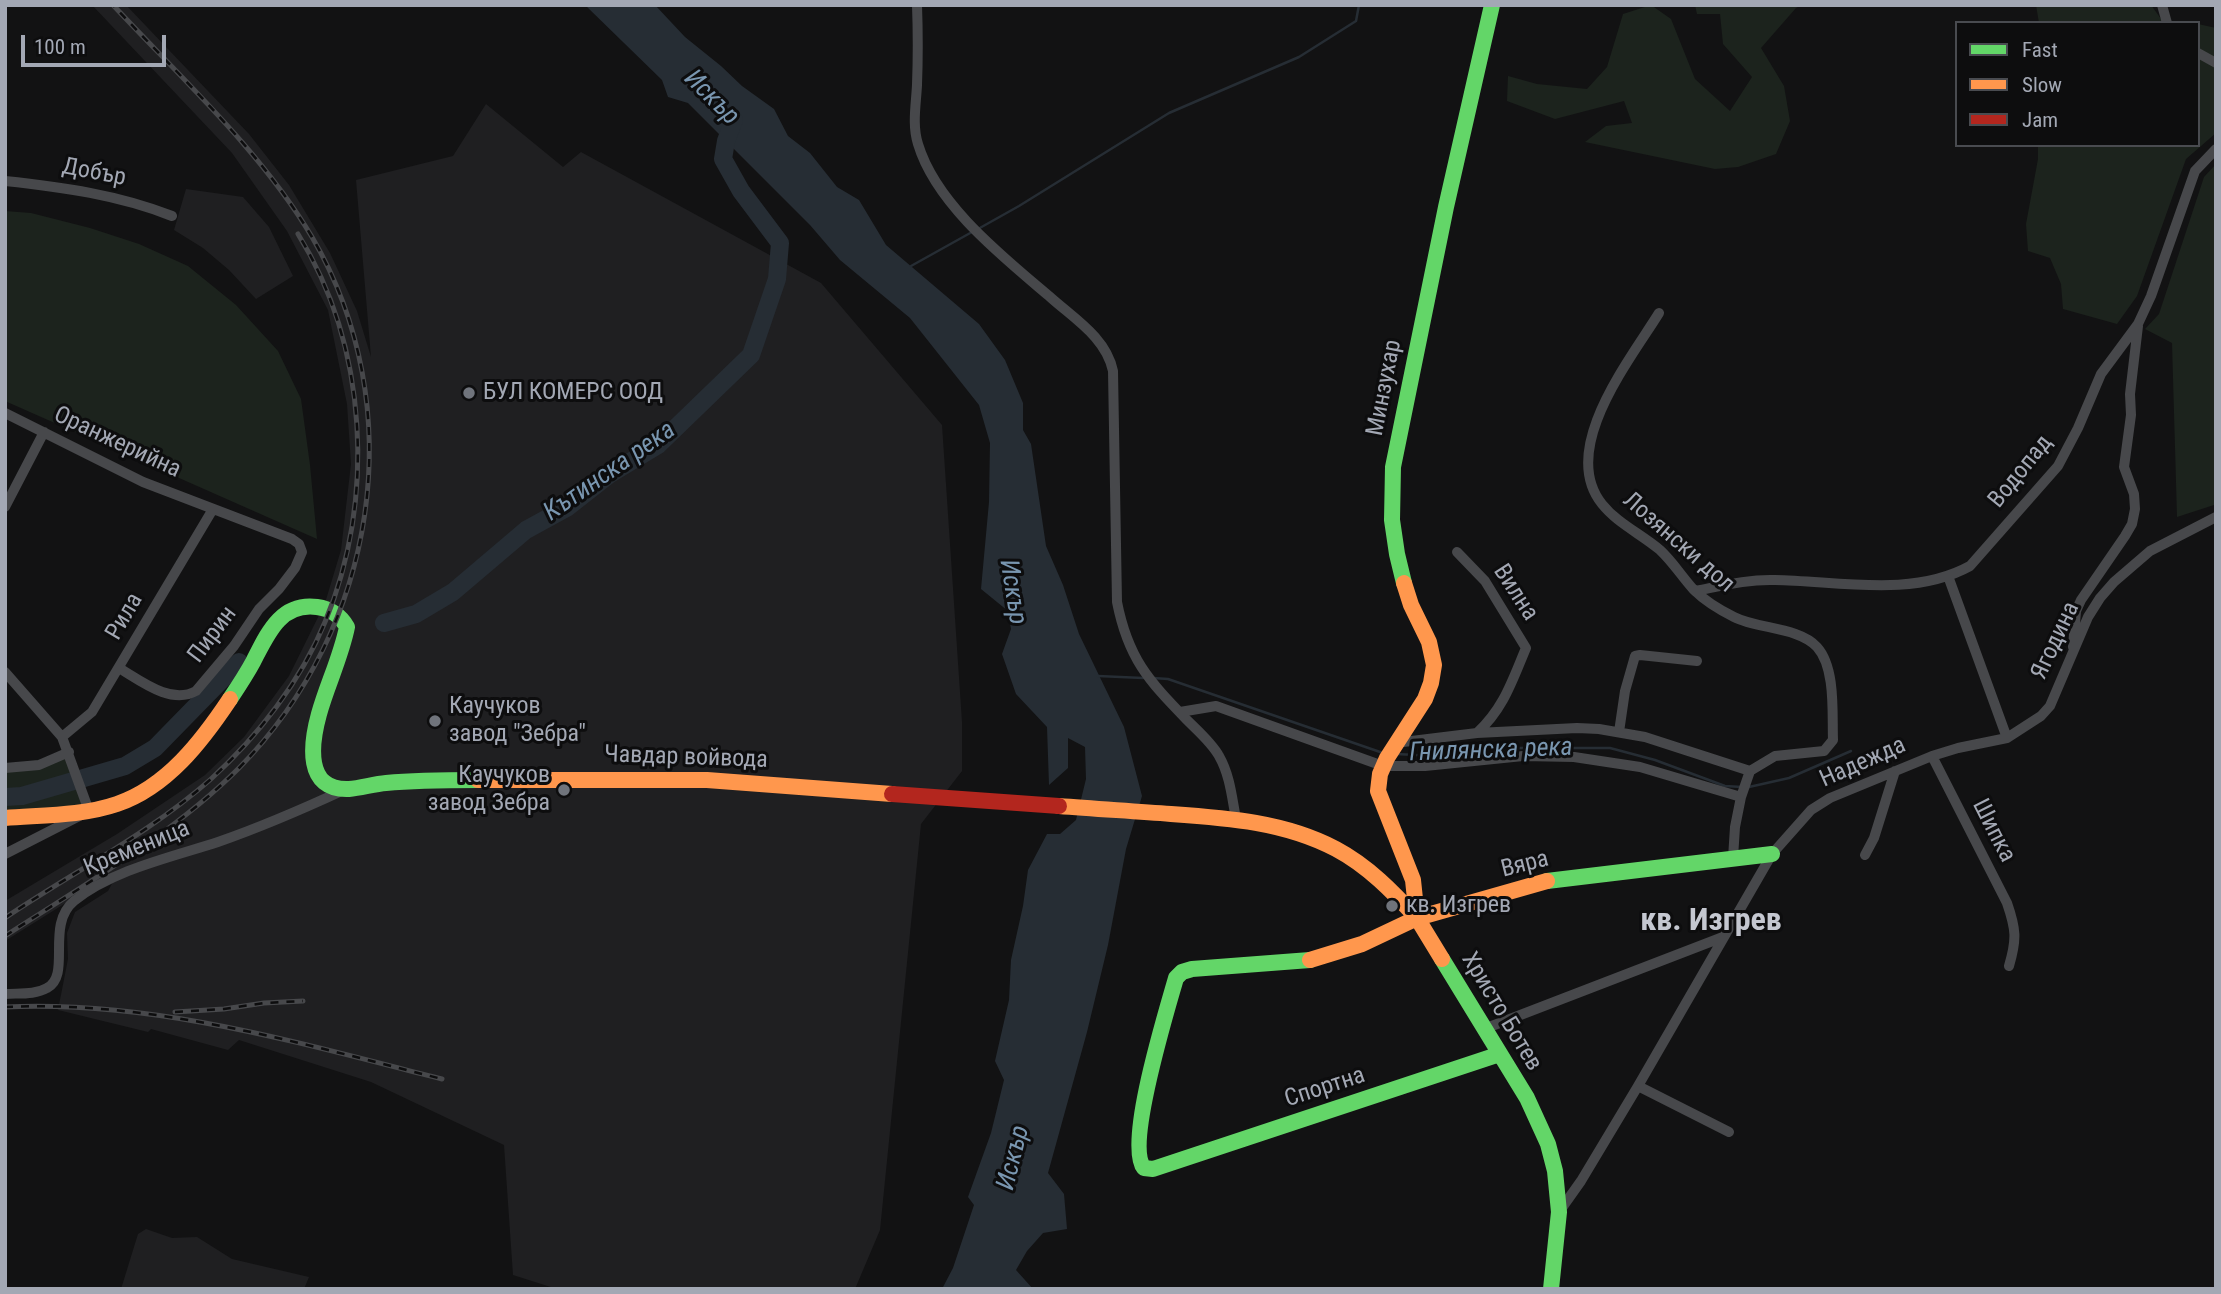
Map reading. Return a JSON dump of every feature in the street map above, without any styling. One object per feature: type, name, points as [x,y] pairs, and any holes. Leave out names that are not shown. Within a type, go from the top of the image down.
[{"type":"street","points":[[916,5],[918,38],[914,128],[928,166],[981,237],[1094,335],[1110,357],[1113,371],[1117,602],[1122,629],[1133,655],[1146,675],[1219,755],[1226,773],[1236,819],[1269,824],[1329,845],[1374,873],[1417,918]]},
{"type":"street","name":"Минзухар","points":[[1389,754],[1417,713],[1427,691],[1434,664],[1432,652],[1411,604],[1395,547],[1390,508],[1393,467],[1446,207],[1492,5]]},
{"type":"street","points":[[2200,54],[2216,63]]},
{"type":"street","name":"Водопад","points":[[1695,591],[1771,580],[1907,584],[1948,576],[1970,566],[2058,466],[2078,429],[2101,374],[2138,324],[2151,296],[2195,171],[2216,149]]},
{"type":"street","name":"Добър","points":[[5,181],[82,191],[144,205],[172,216]]},
{"type":"street","name":"Лозянски дол","points":[[1659,313],[1593,425],[1588,451],[1590,479],[1600,502],[1614,517],[1640,533],[1666,555],[1695,591],[1719,609],[1741,621],[1797,635],[1817,647],[1827,667],[1832,694],[1833,740],[1824,751],[1775,755],[1748,775]]},
{"type":"street","points":[[2071,661],[2076,611],[2132,524],[2135,509],[2134,494],[2124,467],[2138,324]]},
{"type":"street","name":"Оранжерийна","points":[[5,413],[143,482],[292,539]]},
{"type":"street","points":[[5,507],[44,432]]},
{"type":"street","name":"Рила","points":[[62,737],[92,712],[213,509]]},
{"type":"street","name":"Ягодина","points":[[2041,716],[2050,706],[2088,617],[2114,582],[2150,551],[2216,517]]},
{"type":"street","name":"Пирин","points":[[119,668],[162,692],[187,696],[196,691],[234,646],[259,609],[295,568],[302,552],[299,544],[292,539]]},
{"type":"street","name":"Вилна","points":[[1457,552],[1485,581],[1526,648],[1502,705],[1493,719],[1477,733]]},
{"type":"street","points":[[1948,576],[2007,738]]},
{"type":"street","points":[[5,854],[89,811],[133,798],[150,788],[176,765],[217,718],[274,624],[293,608],[329,610],[340,615],[347,626],[343,647],[319,713],[311,750],[320,778],[331,785],[346,789]]},
{"type":"street","points":[[1619,732],[1625,691],[1635,656],[1640,654],[1697,660]]},
{"type":"street","points":[[5,672],[62,737],[89,811]]},
{"type":"street","points":[[1180,712],[1216,706],[1424,766],[1523,756],[1574,757],[1640,767],[1742,794]]},
{"type":"street","name":"Надежда","points":[[1559,1212],[1581,1181],[1638,1086],[1772,854],[1811,810],[1830,798],[1933,756],[2007,738],[2041,716]]},
{"type":"street","points":[[1389,754],[1477,733],[1577,728],[1619,732],[1657,741],[1748,775],[1735,827],[1733,858]]},
{"type":"street","points":[[5,768],[39,765],[69,752]]},
{"type":"street","name":"Христо Ботев","points":[[1389,754],[1378,779],[1378,791],[1413,880],[1417,918],[1527,1098],[1548,1144],[1555,1171],[1559,1212],[1551,1289]]},
{"type":"street","name":"Шипка","points":[[1933,756],[2007,903],[2015,926],[2014,950],[2009,966]]},
{"type":"street","points":[[1865,855],[1874,838],[1895,771]]},
{"type":"street","name":"Чавдар войвода","points":[[346,789],[432,780],[624,778],[786,784],[1236,819]]},
{"type":"street","name":"Кременица","points":[[5,993],[30,993],[51,987],[57,978],[59,967],[59,925],[73,901],[89,891],[118,876],[218,842],[346,789]]},
{"type":"street","points":[[5,818],[89,811]]},
{"type":"street","name":"Вяра","points":[[1163,1165],[1153,1169],[1144,1168],[1139,1161],[1137,1143],[1155,1054],[1176,978],[1182,972],[1192,969],[1299,962],[1330,955],[1362,944],[1417,918],[1549,881],[1772,854]]},
{"type":"street","points":[[1484,1029],[1723,937]]},
{"type":"street","name":"Спортна","points":[[1163,1165],[1500,1054]]},
{"type":"street","points":[[1638,1086],[1729,1132]]},
{"type":"shaded area","points":[[92,5],[126,5],[249,134],[289,185],[330,253],[357,311],[371,357],[356,180],[453,156],[486,104],[563,167],[581,152],[821,283],[942,425],[962,722],[962,771],[921,824],[880,1230],[855,1289],[557,1289],[513,1275],[504,1145],[371,1082],[239,1040],[228,1050],[151,1029],[148,1032],[58,1010],[68,959],[67,933],[75,912],[108,891],[120,869],[5,941],[5,901],[117,834],[205,775],[244,737],[289,676],[325,603],[341,550],[351,464],[347,404],[328,310],[287,231],[232,153]]},
{"type":"shaded area","points":[[1651,5],[1671,19],[1695,79],[1730,111],[1752,77],[1723,44],[1720,14],[1697,14],[1695,5],[1802,5],[1796,8],[1761,48],[1784,86],[1790,121],[1776,154],[1738,167],[1715,169],[1585,142],[1606,126],[1632,123],[1624,101],[1555,119],[1507,101],[1508,76],[1537,84],[1587,89],[1607,67],[1623,14]]},
{"type":"shaded area","points":[[2036,5],[2151,5],[2163,21],[2039,21]]},
{"type":"shaded area","points":[[2200,24],[2216,28],[2216,133],[2200,147]]},
{"type":"shaded area","points":[[2038,147],[2200,147],[2186,159],[2137,296],[2117,324],[2063,309],[2061,284],[2050,258],[2028,251],[2026,224]]},
{"type":"shaded area","points":[[2216,164],[2214,505],[2177,517],[2172,343],[2145,329],[2159,314],[2204,177]]},
{"type":"shaded area","points":[[186,189],[243,197],[269,227],[293,276],[256,299],[229,270],[203,248],[174,230]]},
{"type":"shaded area","points":[[5,211],[31,213],[139,244],[188,266],[236,305],[278,351],[301,399],[317,539],[5,401]]},
{"type":"shaded area","points":[[69,752],[89,811],[5,818],[5,768]]},
{"type":"shaded area","points":[[146,1229],[172,1238],[197,1237],[232,1259],[309,1277],[304,1289],[121,1289],[138,1234]]},
{"type":"water","name":"Искър","points":[[585,5],[655,5],[685,37],[742,86],[774,109],[788,136],[810,153],[837,187],[859,200],[886,245],[979,324],[1005,360],[1023,403],[1023,430],[1031,444],[1046,546],[1063,585],[1079,634],[1124,727],[1142,796],[1126,849],[1108,945],[1087,1032],[1048,1173],[1064,1194],[1067,1229],[1043,1233],[1027,1251],[1016,1270],[1033,1289],[942,1289],[953,1268],[974,1205],[968,1197],[991,1133],[1004,1080],[995,1061],[1009,1000],[1011,960],[1028,870],[1047,834],[1060,834],[1076,820],[1086,779],[1085,747],[1068,738],[1068,768],[1049,785],[1047,727],[1016,694],[1002,654],[1011,629],[1008,611],[981,589],[989,502],[990,443],[979,405],[910,318],[840,260],[810,225],[688,103],[668,97],[662,80]]},
{"type":"waterway","points":[[978,229],[1169,113],[1299,57],[1356,21],[1359,5]]},
{"type":"waterway","name":"Кътинска река","points":[[384,623],[416,614],[453,592],[526,530],[568,507],[610,474],[658,445],[751,355],[777,279],[780,243],[741,191],[723,159],[734,120]]},
{"type":"waterway","points":[[911,266],[972,232]]},
{"type":"waterway","name":"Кътинска река","points":[[5,797],[22,796],[125,766],[155,748],[239,662]]},
{"type":"waterway","name":"Гнилянска река","points":[[1098,676],[1143,678]]},
{"type":"waterway","name":"Гнилянска река","points":[[1153,678],[1168,679],[1383,753]]},
{"type":"waterway","name":"Гнилянска река","points":[[1396,754],[1435,756],[1456,752],[1471,755],[1515,748],[1610,748],[1655,760],[1725,786],[1742,787]]},
{"type":"waterway","name":"Гнилянска река","points":[[1749,787],[1789,778],[1851,751]]},
{"type":"railway","points":[[5,936],[157,837],[239,768],[286,712],[323,650],[349,584],[365,514],[369,443],[362,372],[343,303],[312,237],[245,145],[113,5]]},
{"type":"railway","points":[[5,918],[137,835],[211,779],[277,707],[304,665],[325,622],[341,575],[352,526],[357,475],[357,425],[351,374],[339,325],[321,278],[298,234]]},
{"type":"railway","points":[[175,1012],[303,1001]]},
{"type":"railway","points":[[5,1007],[116,1010],[171,1017],[280,1039],[442,1079]]},
{"type":"traffic: fast","points":[[1404,583],[1392,520],[1393,467],[1446,207],[1492,5]]},
{"type":"traffic: fast","points":[[230,699],[276,622],[293,610],[304,607],[327,609],[335,613],[347,627],[314,738],[314,763],[324,782],[334,788],[349,789],[398,782],[478,780]]},
{"type":"traffic: fast","points":[[1547,881],[1772,854]]},
{"type":"traffic: fast","points":[[1442,959],[1527,1098],[1548,1144],[1555,1171],[1559,1212],[1551,1289]]},
{"type":"traffic: fast","points":[[1310,960],[1192,969],[1182,972],[1176,978],[1143,1106],[1140,1155],[1144,1168],[1153,1169],[1500,1054]]},
{"type":"traffic: slow","points":[[1404,583],[1411,605],[1429,642],[1434,665],[1425,699],[1387,758],[1380,774],[1378,791],[1413,880],[1417,918],[1442,959]]},
{"type":"traffic: slow","points":[[5,818],[90,811],[135,796],[152,786],[182,761],[208,731],[230,699]]},
{"type":"traffic: slow","points":[[478,780],[707,780],[892,794]]},
{"type":"traffic: slow","points":[[1059,806],[1235,820],[1297,833],[1336,849],[1359,863],[1417,918]]},
{"type":"traffic: slow","points":[[1310,960],[1362,944],[1417,918],[1547,881]]},
{"type":"traffic: jam","points":[[892,794],[1059,806]]},
{"type":"place","name":"БУЛ КОМЕРС ООД","points":[[469,393]]},
{"type":"place","name":"Каучуков завод \"Зебра\"","points":[[435,721]]},
{"type":"place","name":"Каучуков завод Зебра","points":[[564,790]]},
{"type":"place","name":"кв. Изгрев","points":[[1392,906]]},
{"type":"district","name":"кв. Изгрев","points":[[1711,922]]}]
